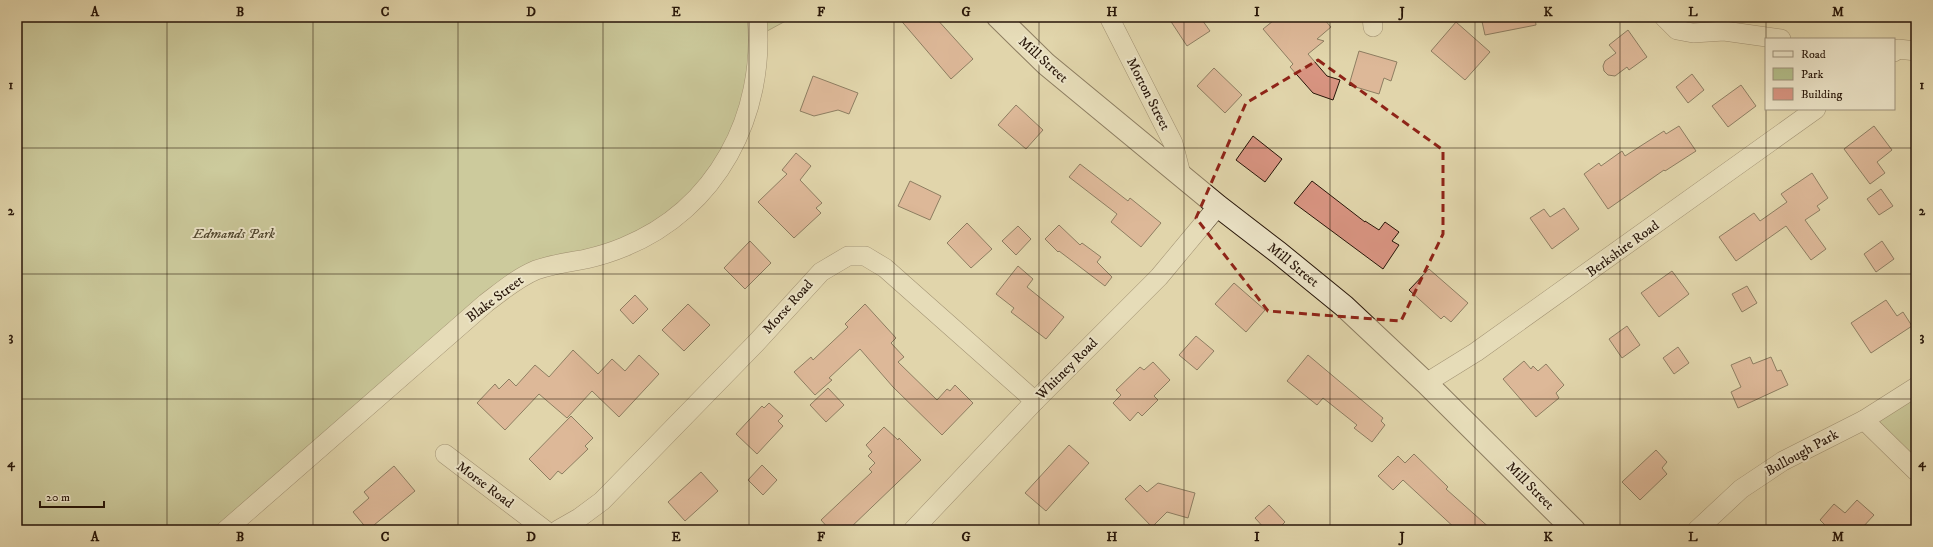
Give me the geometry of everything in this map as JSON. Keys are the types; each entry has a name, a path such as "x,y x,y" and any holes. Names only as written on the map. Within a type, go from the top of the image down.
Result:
{"street":[{"name":"Blake Street","path":"226,530 486,303 512,284 545,267 596,256 632,243 666,224 696,199 716,175 729,156 739,136 748,112 758,62 757,17"},
{"name":"Mill Street","path":"998,17 1046,64 1218,206 1344,306 1426,383 1574,530"},
{"name":"Morton Street","path":"1109,17 1173,143 1181,174"},
{"path":"1664,17 1677,30 1693,33 1725,24 1777,38"},
{"name":"Berkshire Road","path":"1426,383 1483,348 1815,110"},
{"name":"Whitney Road","path":"913,530 1035,401 1159,277 1218,206"},
{"name":"Morse Road","path":"558,530 579,518 602,500 756,343 821,272 848,256 865,256 885,268 1035,401"},
{"name":"Bullough Park","path":"1696,530 1741,489 1783,461 1864,420 1916,387"},
{"path":"1864,420 1916,471"},
{"name":"Morse Road","path":"444,454 545,530"}],"highlighted area":[{"path":"1318,60 1443,150 1443,234 1401,321 1268,311 1196,218 1246,103"}],"green space":[{"name":"Edmands Park","path":"17,17 793,17 758,36 741,132 672,219 536,271 226,530 17,530"},
{"path":"1916,387 1916,471 1864,420"}],"building":[{"path":"898,17 935,17 973,59 951,79"},
{"path":"1168,17 1200,17 1210,31 1187,46"},
{"path":"1278,17 1322,17 1331,27 1317,39 1324,41 1308,54 1327,76 1340,80 1333,100 1313,93 1290,67 1293,64 1263,29"},
{"path":"1481,17 1535,17 1536,25 1485,35"},
{"path":"1456,22 1490,52 1465,80 1431,51"},
{"path":"1628,30 1647,57 1629,70 1627,67 1615,76 1608,75 1604,71 1603,66 1605,61 1616,53 1609,45"},
{"path":"1359,51 1397,62 1391,81 1384,78 1379,94 1349,85"},
{"path":"1214,68 1242,95 1225,113 1197,86"},
{"path":"1692,74 1704,90 1688,103 1676,87"},
{"path":"813,76 858,93 849,114 838,110 814,116 800,111"},
{"path":"1741,85 1756,106 1728,127 1712,106"},
{"path":"1016,105 1043,130 1026,149 998,125"},
{"path":"1679,126 1696,151 1665,171 1664,170 1608,209 1584,174 1599,163 1601,166 1622,151 1625,156 1664,131 1666,134"},
{"path":"1874,126 1892,150 1877,162 1885,173 1870,184 1844,149"},
{"path":"1253,136 1282,159 1265,182 1236,160"},
{"path":"796,153 811,166 800,180 822,203 816,208 821,213 794,238 758,202 787,174 782,170"},
{"path":"1080,164 1128,201 1130,198 1161,223 1141,247 1111,222 1117,214 1069,177"},
{"path":"1812,173 1828,198 1817,206 1820,210 1805,220 1826,249 1811,260 1786,226 1736,261 1719,237 1754,213 1760,221 1787,202 1781,194"},
{"path":"910,181 941,196 930,220 898,206"},
{"path":"1312,181 1365,222 1379,230 1385,222 1399,232 1392,241 1399,245 1383,269 1294,203"},
{"path":"1881,189 1893,206 1879,215 1867,199"},
{"path":"1564,208 1579,229 1552,249 1530,218 1544,209 1550,217"},
{"path":"967,223 992,249 971,268 947,243"},
{"path":"1059,225 1080,245 1082,243 1101,257 1097,262 1112,277 1105,286 1059,251 1058,252 1045,239"},
{"path":"1018,226 1031,239 1016,255 1002,241"},
{"path":"750,241 771,263 745,289 724,268"},
{"path":"1882,241 1894,259 1876,272 1864,254"},
{"path":"1018,266 1033,279 1027,287 1064,317 1046,339 1011,312 1014,308 996,294"},
{"path":"1429,269 1468,303 1451,322 1444,316 1441,319 1409,290"},
{"path":"1672,271 1689,294 1659,317 1641,293"},
{"path":"1234,283 1265,310 1246,332 1215,304"},
{"path":"1747,286 1757,303 1742,312 1732,294"},
{"path":"635,295 648,309 633,324 620,310"},
{"path":"1886,300 1897,316 1903,312 1912,326 1871,353 1851,323"},
{"path":"688,304 710,325 684,351 662,330"},
{"path":"865,304 896,338 891,343 904,357 898,362 937,400 947,389 950,391 955,385 973,403 942,435 893,387 860,349 829,378 832,380 815,395 794,372 811,357 813,360 848,327 845,324"},
{"path":"1627,326 1640,345 1622,358 1609,339"},
{"path":"1196,336 1214,351 1197,370 1179,355"},
{"path":"1678,347 1689,363 1674,374 1663,358"},
{"path":"573,350 598,374 612,359 625,371 639,355 659,374 619,417 592,391 567,418 539,394 505,430 477,403 495,384 499,389 509,379 516,386 535,365 549,377"},
{"path":"1308,355 1383,418 1381,421 1385,425 1372,442 1354,428 1357,425 1323,398 1317,405 1287,381"},
{"path":"1750,357 1753,364 1771,357 1777,371 1781,370 1788,385 1738,408 1731,392 1741,387 1731,365"},
{"path":"1524,361 1531,369 1533,366 1538,371 1546,364 1564,385 1556,393 1559,398 1536,417 1503,379"},
{"path":"1153,362 1170,380 1154,396 1158,400 1142,416 1138,412 1130,421 1113,403 1121,395 1116,390 1140,367 1144,370"},
{"path":"828,388 844,405 826,422 810,405"},
{"path":"769,403 783,416 778,421 783,426 757,454 736,434 762,406 764,408"},
{"path":"571,416 593,438 585,446 588,449 562,474 558,471 550,480 529,459"},
{"path":"884,427 898,440 899,438 921,460 848,530 830,530 821,520 872,472 869,469 875,463 868,456 872,452 866,445"},
{"path":"1069,445 1089,463 1046,511 1025,493"},
{"path":"1656,450 1667,462 1662,468 1667,474 1640,500 1622,482"},
{"path":"1414,454 1448,487 1446,489 1492,530 1457,530 1403,480 1393,490 1378,476 1398,456 1405,463"},
{"path":"762,465 777,480 763,495 748,480"},
{"path":"394,466 415,491 368,530 353,512 369,498 364,492"},
{"path":"701,472 718,491 685,521 668,502"},
{"path":"1158,483 1195,493 1188,518 1167,512 1152,527 1125,499 1140,485 1147,492"},
{"path":"1857,500 1874,515 1862,528 1865,530 1830,530 1820,520 1834,504 1845,513"},
{"path":"1269,505 1285,522 1277,530 1266,530 1255,518"}]}
